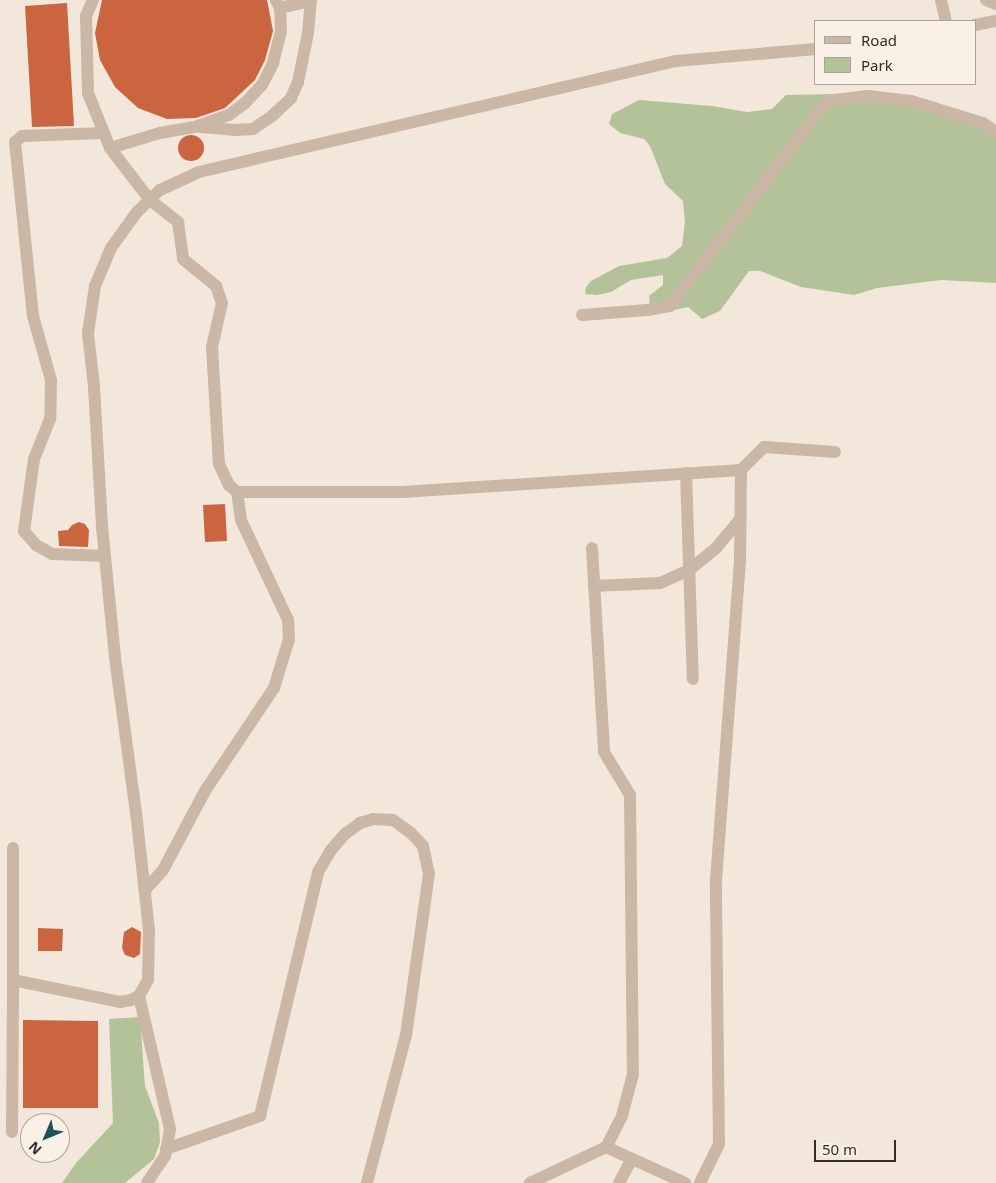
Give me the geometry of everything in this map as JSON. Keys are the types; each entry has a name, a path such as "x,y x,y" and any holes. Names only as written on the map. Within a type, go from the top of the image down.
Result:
{"lane":[{"path":"93,0 86,16 88,93 110,148 150,200 178,222 183,259 216,286 222,304 212,347 219,464 230,485 237,492 241,520 288,620 290,639 274,688 205,791 163,870 145,890"},
{"path":"941,0 946,20"},
{"path":"986,0 996,4"},
{"path":"110,148 160,132 198,126 229,115 246,102 262,85 273,64 282,32 278,4 311,1 308,33 298,82 291,98 272,116 253,129 234,130 198,126"},
{"path":"976,25 996,20"},
{"path":"13,980 120,1002 139,996 148,980 150,968 145,890 115,657 105,556 94,386 88,332 95,286 111,248 137,212 160,190 199,172 666,63 814,49"},
{"path":"582,315 647,310 670,306 827,101 868,96 911,101 983,123 996,132"},
{"path":"104,133 22,136 15,142 33,316 51,380 50,419 34,460 24,531 36,545 52,554 105,556"},
{"path":"237,492 402,492 741,470 764,447 835,452"},
{"path":"700,1183 719,1144 716,880 740,563 741,470"},
{"path":"686,473 694,679"},
{"path":"594,586 660,583 689,570 716,548 740,519"},
{"path":"530,1183 606,1147 622,1116 633,1074 630,795 604,752 592,548"},
{"path":"166,1149 260,1116 318,872 331,850 345,834 360,823 373,819 393,820 411,833 423,846 429,874 406,1035 367,1183"},
{"path":"12,1132 14,848"},
{"path":"139,996 170,1129 165,1156 147,1183"},
{"path":"606,1147 685,1183"},
{"path":"619,1183 632,1159"}],"green space":[{"path":"881,93 996,128 996,283 941,280 877,288 854,295 801,287 760,271 749,271 720,311 702,319 688,307 655,314 650,306 649,296 663,285 663,275 631,280 611,292 597,295 585,294 586,287 591,281 619,266 667,258 682,246 685,222 683,201 665,184 650,146 644,139 620,133 609,124 612,114 639,100 712,106 747,112 772,109 786,95"},
{"path":"140,1017 145,1086 159,1123 160,1142 154,1159 125,1183 62,1183 76,1163 113,1123 109,1019"}],"building":[{"path":"102,0 267,0 273,31 265,60 255,80 225,108 196,118 167,119 138,108 115,87 100,60 95,33"},
{"path":"67,3 74,126 32,127 25,6"},
{"path":"191,135 200,139 204,148 200,157 191,161 182,157 178,148 182,139"},
{"path":"225,504 227,541 205,542 203,505"},
{"path":"79,522 85,524 89,530 88,547 59,546 58,531 68,530 72,525"},
{"path":"132,927 141,932 140,954 134,958 125,955 122,948 124,932"},
{"path":"38,928 63,929 62,951 38,951"},
{"path":"23,1020 98,1021 98,1108 23,1108"}]}
